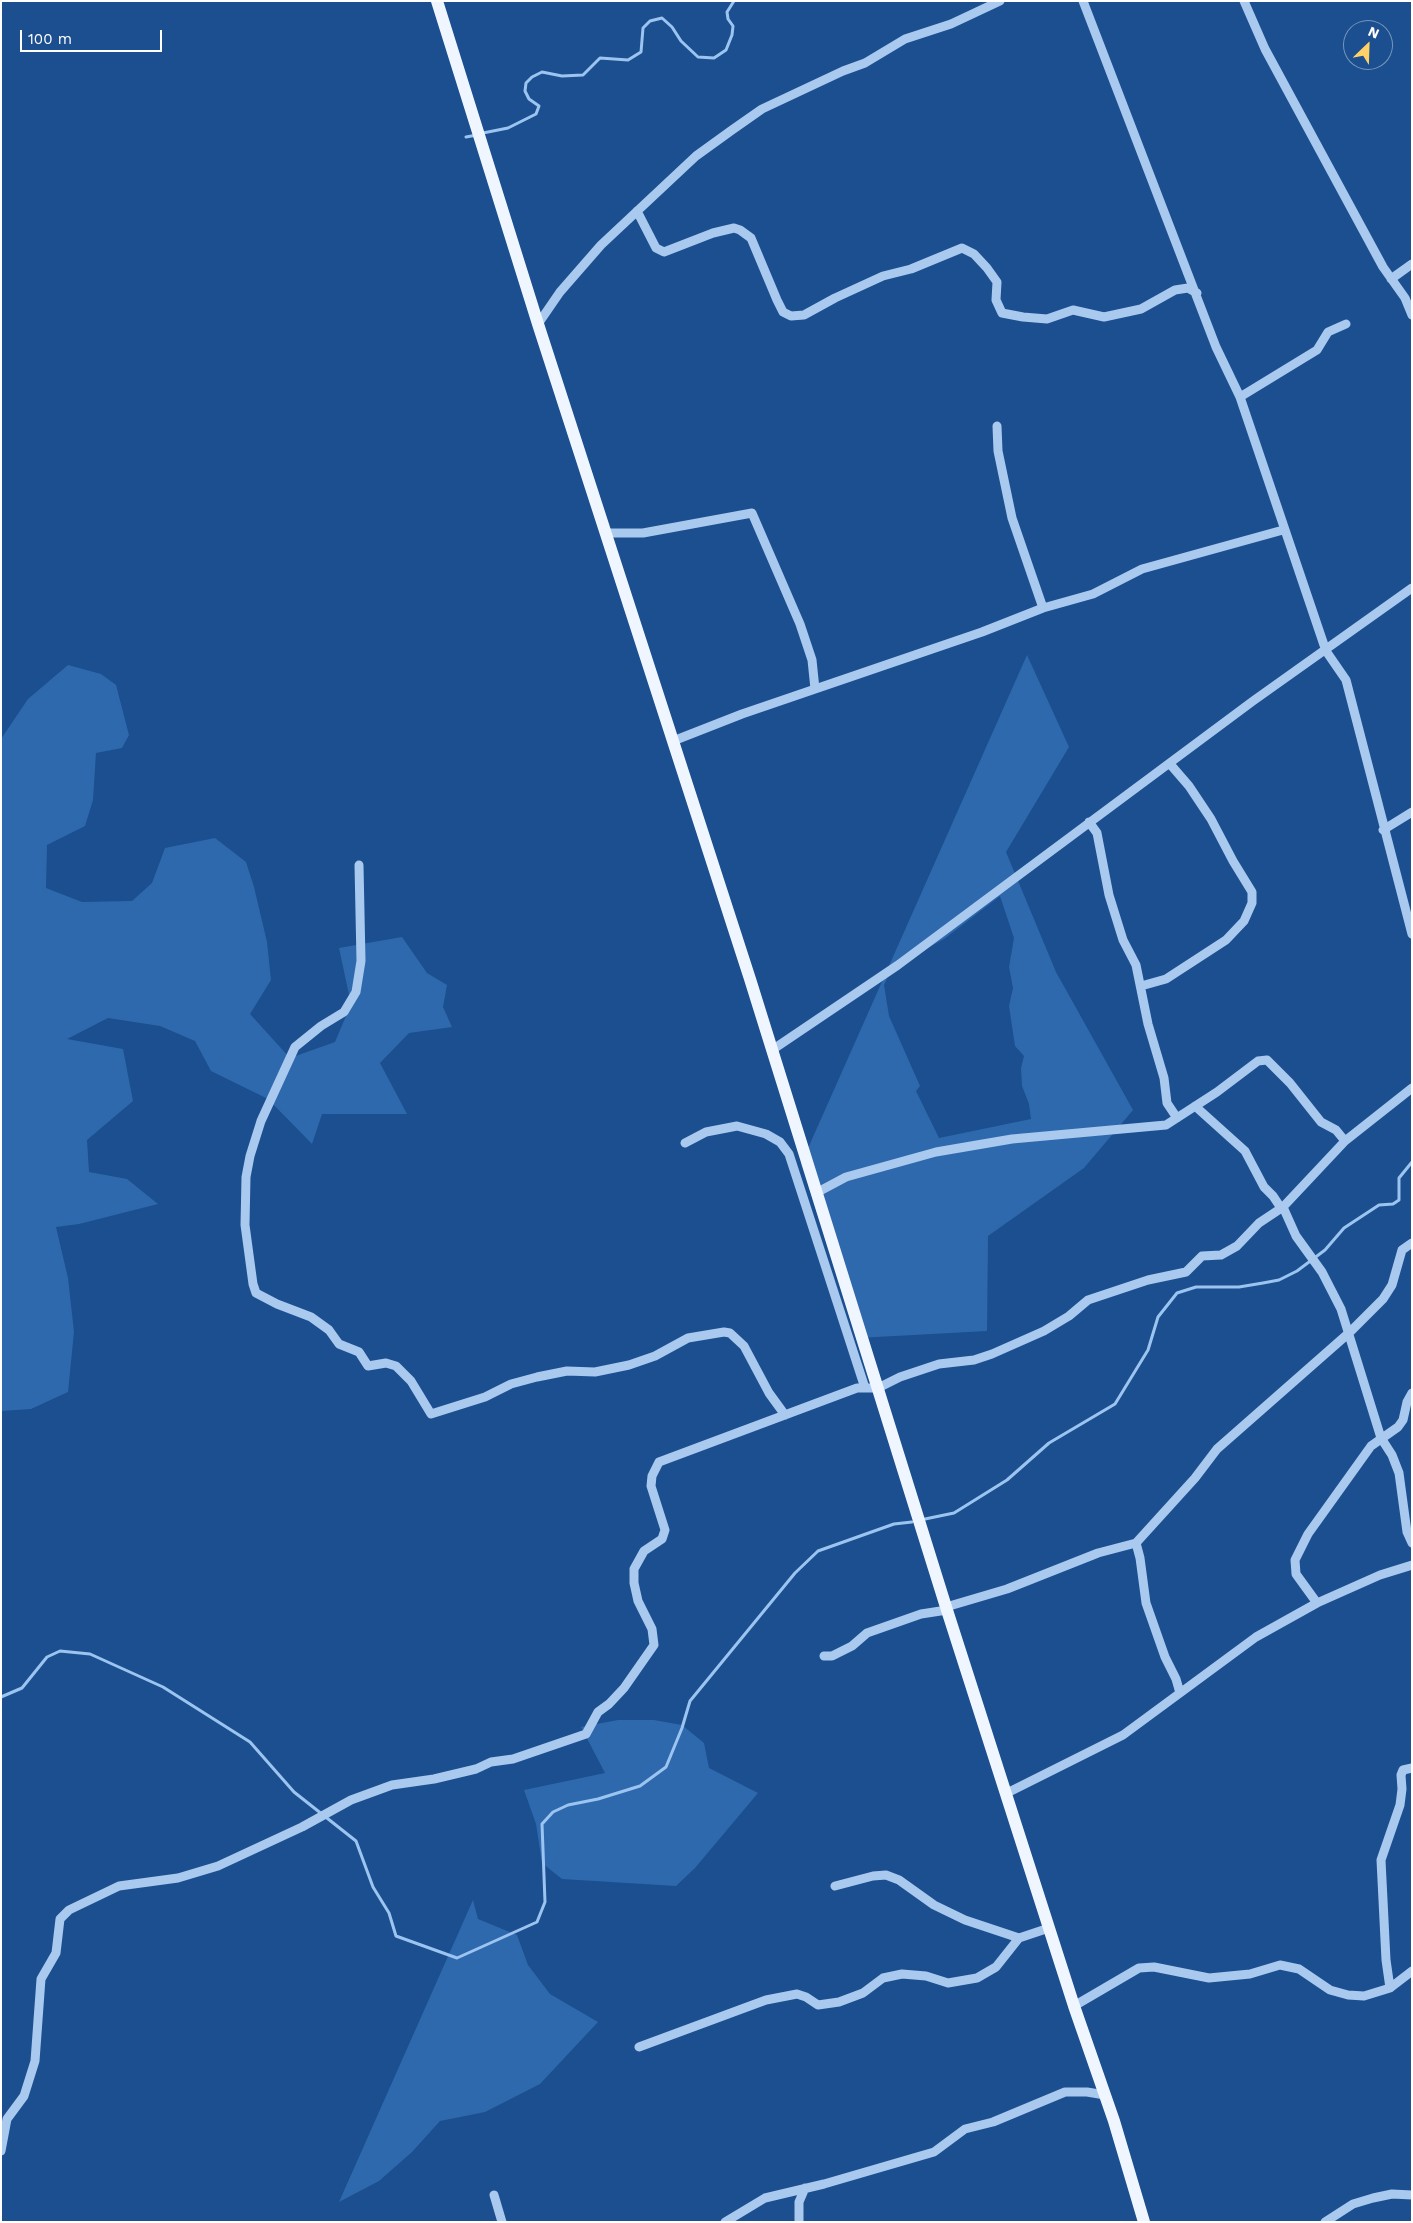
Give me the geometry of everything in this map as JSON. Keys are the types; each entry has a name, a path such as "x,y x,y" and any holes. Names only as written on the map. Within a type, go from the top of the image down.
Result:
{"main road":[{"path":"437,1 538,324 772,1050 816,1193 871,1388 947,1608 1074,2006 1105,2095 1144,2222"}],"street":[{"path":"538,324 560,292 601,245 696,156 762,109 865,63 905,39 951,24 1000,1"},
{"path":"1083,1 1197,293 1216,347 1240,397 1284,530 1312,603 1326,651 1346,680 1383,830 1412,934"},
{"path":"1244,1 1265,49 1391,279 1405,298 1412,315"},
{"path":"638,211 656,248 664,252 713,233 734,228 740,230 751,238 776,300 783,312 791,316 804,315 882,276 911,269 962,248 980,261 997,282 996,300 1002,313 1016,316 1048,319 1073,310 1104,317 1141,308 1175,290 1188,288 1197,293"},
{"path":"1391,279 1412,264"},
{"path":"1240,397 1317,350 1328,332 1346,324"},
{"path":"997,426 998,451 1012,518 1043,608"},
{"path":"606,533 643,533 752,513 800,624 812,660 815,689"},
{"path":"673,742 742,714 982,632 1043,608 1093,594 1142,570 1284,530"},
{"path":"772,1050 898,965 1089,822 1412,588"},
{"path":"1141,986 1166,979 1226,940 1244,921 1252,903 1252,892 1232,861 1211,819 1189,786 1170,764"},
{"path":"1383,830 1412,812"},
{"path":"1089,822 1097,833 1109,895 1123,940 1136,964 1148,1024 1164,1078 1167,1103 1177,1118"},
{"path":"358,865 360,961 356,992 344,1012 321,1026 295,1047 261,1121 252,1148 246,1177 245,1225 253,1284 256,1293 277,1304 311,1317 329,1330 339,1344 358,1352 368,1366 386,1363 396,1366 411,1381 431,1414 485,1397 511,1384 537,1376 567,1371 595,1372 629,1365 655,1356 688,1338 724,1332 736,1338 744,1346 768,1393 785,1415"},
{"path":"816,1193 846,1177 936,1152 1021,1138 1166,1125 1258,1061 1267,1060 1290,1083 1321,1122 1336,1130 1346,1141"},
{"path":"1,2151 7,2119 24,2096 35,2061 42,1979 56,1953 60,1919 69,1910 119,1886 178,1878 218,1866 302,1827 352,1800 392,1785 476,1769 491,1762 513,1759 586,1734 598,1712 610,1704 624,1688 654,1645 652,1628 638,1601 634,1583 634,1568 644,1551 662,1539 664,1530 652,1486 652,1476 655,1466 665,1458 858,1388 871,1388 939,1364 974,1360 992,1354 1044,1331 1069,1316 1088,1300 1148,1280 1186,1272 1202,1256 1221,1255 1237,1246 1259,1223 1282,1208 1346,1141 1412,1088"},
{"path":"1194,1106 1245,1151 1264,1188 1282,1208 1296,1236 1322,1272 1341,1308 1350,1332 1356,1362 1381,1438 1392,1455 1399,1473 1407,1532 1412,1543"},
{"path":"685,1143 706,1132 737,1126 766,1134 780,1142 789,1154 871,1388"},
{"path":"824,1656 832,1656 852,1646 866,1633 921,1614 1007,1589 1098,1554 1136,1543 1195,1478 1217,1449 1350,1332 1383,1299 1392,1285 1402,1250 1412,1243"},
{"path":"1317,1603 1296,1574 1295,1560 1308,1534 1371,1446 1398,1428 1403,1420 1407,1402 1412,1393"},
{"path":"1136,1543 1146,1603 1165,1657 1176,1679 1180,1694"},
{"path":"1007,1794 1123,1735 1256,1638 1317,1603 1380,1575 1412,1565"},
{"path":"1390,1988 1386,1960 1381,1860 1400,1805 1402,1789 1400,1775 1403,1770 1412,1768"},
{"path":"836,1886 873,1876 886,1875 899,1880 934,1905 965,1920 1019,1938"},
{"path":"639,2047 766,2000 797,1994 806,1996 818,2005 839,2002 863,1993 883,1978 902,1974 926,1976 948,1983 977,1978 996,1967 1019,1938 1049,1928"},
{"path":"1074,2006 1138,1968 1154,1967 1209,1978 1250,1974 1280,1965 1299,1969 1330,1990 1348,1995 1364,1996 1390,1988 1412,1970"},
{"path":"725,2222 764,2198 934,2152 965,2129 993,2122 1066,2092 1087,2092 1105,2095"},
{"path":"799,2222 798,2202 805,2188"},
{"path":"1325,2222 1353,2204 1392,2194 1412,2195"},
{"path":"494,2195 502,2222"}],"shaded area":[{"path":"1027,655 1069,747 1006,852 1056,972 1133,1110 1084,1168 988,1236 987,1331 858,1338 801,1164","holes":["1000,896 1014,938 1009,967 1013,988 1009,1006 1015,1046 1024,1056 1021,1068 1022,1086 1029,1104 1031,1119 939,1138 916,1091 920,1086 889,1016 884,985 892,968 944,939"]},
{"path":"68,665 101,674 116,685 129,735 122,748 96,753 93,800 85,826 47,845 46,888 82,902 132,901 152,883 165,848 215,838 246,862 267,942 271,980 250,1014 290,1058 335,1042 351,1004 339,948 402,937 427,973 447,985 443,1007 452,1027 409,1033 380,1063 407,1114 322,1114 312,1144 268,1099 211,1071 195,1041 160,1026 108,1018 67,1039 123,1049 133,1101 87,1140 89,1172 127,1179 158,1204 79,1224 56,1227 68,1278 74,1332 68,1392 31,1409 1,1411 1,739 28,699"},
{"path":"618,1720 654,1720 682,1725 704,1743 709,1768 758,1793 695,1868 676,1886 562,1879 542,1863 536,1824 524,1790 605,1773 581,1727"},
{"path":"473,1900 478,1919 517,1935 528,1965 550,1994 598,2022 540,2084 485,2112 440,2121 412,2152 379,2181 339,2202"}],"waterway":[{"path":"483,133 508,128 536,114 539,106 529,99 525,91 526,83 532,77 542,72 562,76 583,75 600,58 628,60 641,52 643,28 650,21 662,18 672,27 681,41 698,57 714,58 726,50 732,35 733,26 728,19 727,12 734,1"},
{"path":"466,137 477,135"},
{"path":"925,1519 954,1513 1007,1480 1049,1443 1115,1404 1148,1350 1158,1317 1177,1293 1196,1287 1239,1287 1263,1283 1279,1280 1297,1271 1325,1250 1344,1228 1379,1205 1393,1204 1399,1200 1399,1178 1412,1162"},
{"path":"1,1697 22,1688 47,1657 60,1651 90,1654 163,1687 250,1742 294,1792 356,1841 373,1887 389,1913 396,1936 457,1958 537,1922 545,1902 542,1824 553,1812 568,1805 598,1799 640,1786 666,1767 682,1728 690,1701 795,1573 818,1551 894,1524 912,1522"}]}
